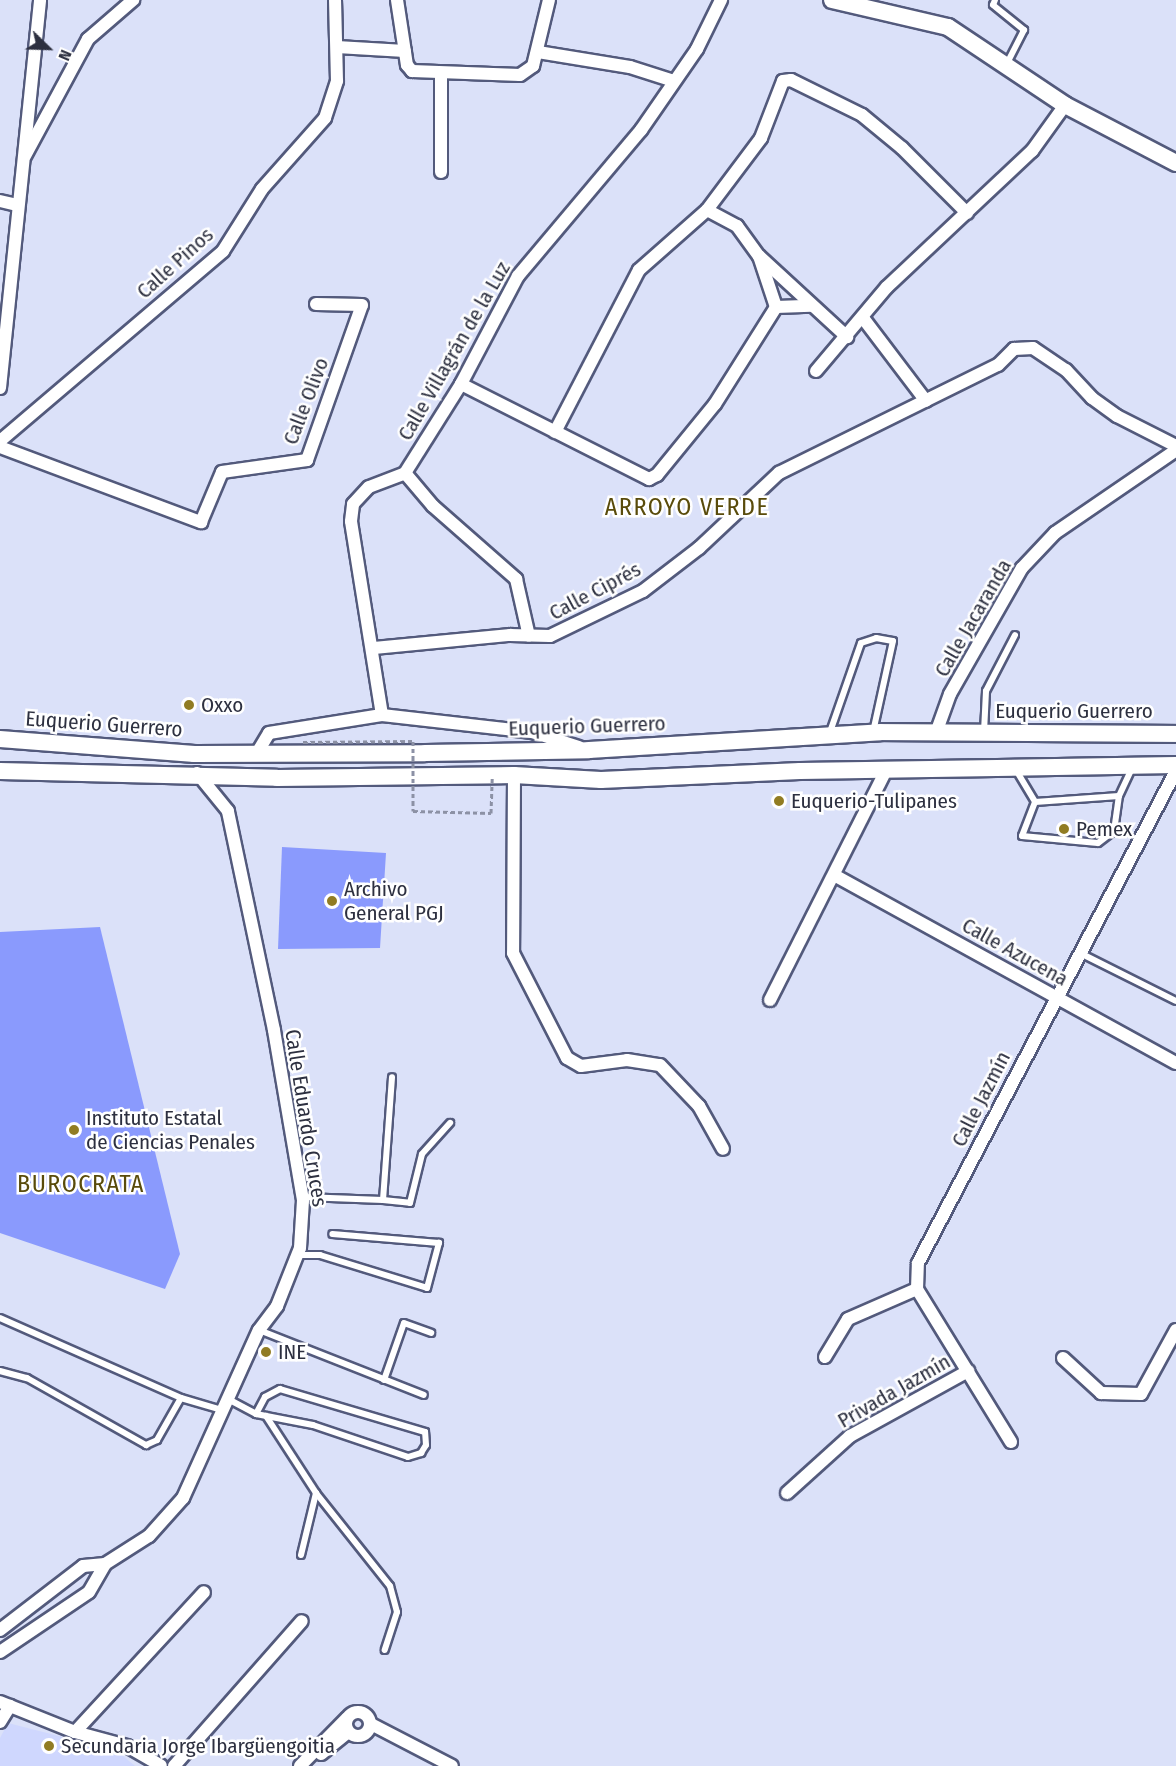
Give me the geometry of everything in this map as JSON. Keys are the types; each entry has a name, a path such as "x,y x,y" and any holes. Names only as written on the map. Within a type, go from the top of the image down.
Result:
{"main road":[{"path":"832,0 948,27 1065,105 1176,163"},
{"name":"Euquerio Guerrero","path":"0,739 194,754 589,750 873,733 1176,734"},
{"path":"0,750 54,743"},
{"name":"Euquerio Guerrero","path":"0,771 198,773 277,778 514,775 601,780 886,770 1176,765"}],"street":[{"path":"33,0 37,23"},
{"path":"0,388 3,314 39,0"},
{"path":"20,165 88,39 132,0"},
{"name":"Calle Pinos","path":"0,441 223,251 262,189 325,118 336,93 335,0"},
{"path":"397,0 407,65 412,71 441,75 529,73 538,52 549,0"},
{"name":"Calle Villagrán de la Luz","path":"382,715 374,648 351,522 353,504 369,487 405,473 461,384 518,276 601,180 674,81 708,32 721,0"},
{"path":"337,46 405,51"},
{"path":"538,52 630,67 674,81"},
{"path":"441,75 441,172"},
{"path":"555,432 639,270 707,210 761,138 783,81 791,80 862,115 902,148 967,213"},
{"path":"816,371 887,287 1032,151 1065,105"},
{"path":"0,201 17,204"},
{"path":"707,210 737,226 759,256 846,337"},
{"path":"759,256 776,307"},
{"name":"Calle Olivo","path":"0,447 201,522 222,472 307,460 362,305 316,304"},
{"path":"776,307 811,306"},
{"path":"461,384 641,478 657,475 715,404 776,307"},
{"path":"863,318 926,401"},
{"name":"Calle Jacaranda","path":"936,733 950,694 1022,568 1055,533 1176,448 1117,417 1092,398 1066,370 1033,348 1014,349"},
{"name":"Calle Ciprés","path":"374,648 550,636 643,591 699,548 779,473 998,365 1014,349"},
{"path":"405,473 433,506 516,579 529,636"},
{"path":"257,753 269,734 382,715 531,732 589,750"},
{"path":"770,999 886,770"},
{"name":"Calle Jazmín","path":"917,1289 918,1263 1079,952 1176,771"},
{"name":"Calle Eduardo Cruces","path":"0,1630 83,1566 105,1564 149,1536 183,1498 259,1330 277,1306 297,1255 302,1197 274,1030 228,811 198,773"},
{"path":"514,775 513,953 567,1058 581,1066 627,1060 660,1065 699,1106 723,1149"},
{"name":"Calle Azucena","path":"834,875 1176,1063"},
{"path":"825,1357 848,1319 917,1289 1011,1442"},
{"path":"1063,1358 1101,1393 1141,1394 1176,1330"},
{"name":"Privada Jazmín","path":"787,1493 850,1436 968,1371"},
{"name":"Calle Eduardo Cruces","path":"0,1652 89,1592 105,1564"},
{"path":"75,1732 204,1592"},
{"path":"174,1766 302,1622"},
{"path":"0,1722 5,1704 75,1732 127,1746 161,1766"},
{"path":"300,1766 347,1718 361,1712 371,1724 452,1766"},
{"path":"347,1718 348,1732"},
{"path":"348,1732 362,1737 371,1724"},
{"path":"311,1766 348,1732"}],"lane":[{"path":"995,0 993,4 1024,30 1005,66"},
{"path":"984,733 986,691 1015,635"},
{"path":"829,735 861,643 876,638 893,641 873,733"},
{"path":"1035,801 1022,837 1098,843 1114,831 1119,796 1134,765"},
{"path":"1014,767 1035,801"},
{"path":"1035,801 1119,796"},
{"path":"1079,952 1176,1001"},
{"path":"383,1200 392,1077"},
{"path":"302,1197 410,1203 422,1154 450,1123"},
{"path":"297,1255 320,1255 427,1288 439,1243 332,1234"},
{"path":"0,1318 181,1398 225,1405 266,1416 313,1425 408,1457 421,1453 426,1445 425,1432 280,1389 265,1397 256,1413"},
{"path":"384,1380 404,1323 431,1333"},
{"path":"259,1330 424,1395"},
{"path":"0,1371 27,1378 146,1445 157,1440 181,1398"},
{"path":"266,1416 315,1493 390,1586 397,1612 385,1650"},
{"path":"300,1555 315,1493"}],"path":[{"path":"303,742 412,741 413,811 491,813 492,776"}],"shaded area":[{"name":"Secundaria Jorge Ibargüengoitia","path":"8,1723 117,1751 135,1766 0,1766 0,1738"}],"building":[{"name":"Archivo General PGJ","path":"282,847 386,853 380,948 278,949"},
{"name":"Instituto Estatal de Ciencias Penales","path":"100,927 180,1254 165,1289 0,1233 0,932"}],"place":[{"name":"Oxxo","path":"189,705"},
{"name":"Euquerio-Tulipanes","path":"779,801"},
{"name":"Pemex","path":"1064,829"},
{"name":"Archivo General PGJ","path":"332,901"},
{"name":"Instituto Estatal de Ciencias Penales","path":"74,1130"},
{"name":"INE","path":"266,1352"},
{"name":"Secundaria Jorge Ibargüengoitia","path":"49,1746"}],"district":[{"name":"ARROYO VERDE","path":"687,508"},
{"name":"BUROCRATA","path":"81,1185"}]}
